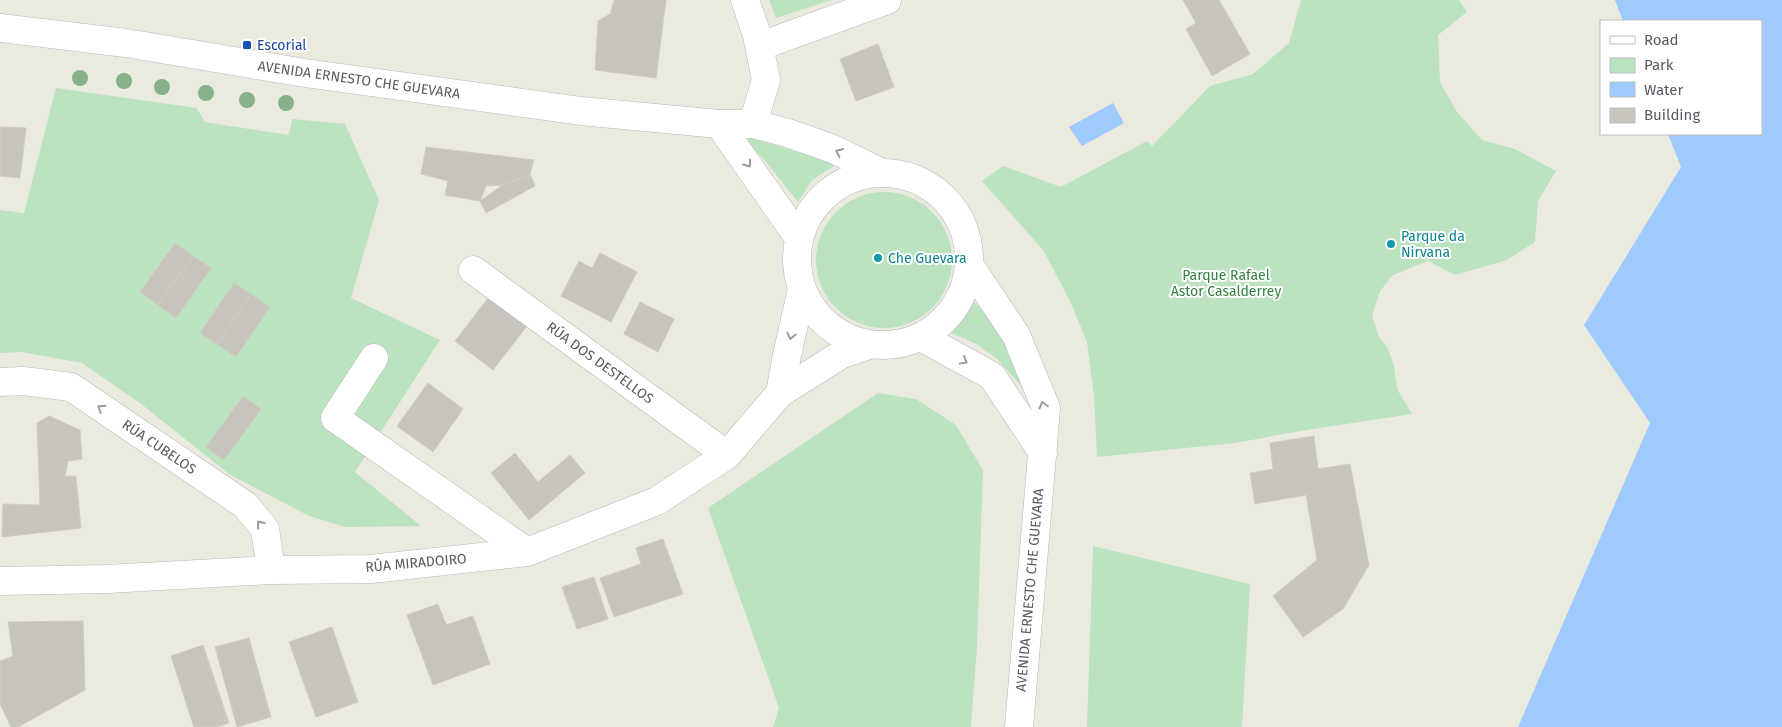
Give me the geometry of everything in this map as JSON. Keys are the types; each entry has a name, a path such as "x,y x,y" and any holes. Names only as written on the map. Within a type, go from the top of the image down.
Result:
{"street":[{"path":"745,0 760,46 766,80 753,124"},
{"path":"760,46 887,0"},
{"name":"AVENIDA ERNESTO CHE GUEVARA","path":"0,28 126,43 306,73 581,111 719,124 753,124 788,133 833,149 882,173"},
{"path":"719,124 800,238"},
{"path":"882,173 911,177 936,190 955,212 968,238 970,266 962,295 946,320 921,337 896,345 869,345 848,338 828,326 813,309 802,289 797,264 800,238 811,212 830,191 855,177 882,173"},
{"name":"AVENIDA ERNESTO CHE GUEVARA","path":"970,266 1016,335 1046,408 1019,727"},
{"name":"RÚA DOS DESTELLOS","path":"473,270 727,456"},
{"name":"RÚA MIRADOIRO","path":"780,393 802,289"},
{"path":"921,337 992,376 1043,453"},
{"name":"RÚA MIRADOIRO","path":"0,581 107,579 271,570 370,569 527,552 657,501 727,456 780,393 842,354 869,345"},
{"path":"374,358 335,418 527,552"},
{"name":"RÚA CUBELOS","path":"0,382 23,381 71,387 245,505 265,529 271,570"}],"green space":[{"path":"769,0 832,0 776,18"},
{"name":"Parque Rafael Astor Casalderrey","path":"1301,0 1459,0 1467,12 1438,35 1440,82 1457,112 1482,140 1515,149 1556,171 1538,201 1535,242 1507,260 1455,275 1428,261 1393,275 1380,291 1372,315 1379,337 1387,347 1394,365 1397,389 1412,414 1235,443 1097,457 1094,397 1087,342 1070,301 1043,250 982,181 1003,166 1061,187 1147,141 1152,146 1210,86 1253,74 1289,43"},
{"path":"56,88 197,108 205,122 289,135 292,119 345,124 379,200 351,298 440,340 355,472 421,526 345,527 309,516 229,474 141,404 82,363 21,352 0,353 0,210 24,213"},
{"path":"745,136 837,164 812,180 798,202 763,158 741,141"},
{"path":"884,192 910,197 922,203 932,212 941,222 947,234 952,260 947,286 941,298 932,308 922,317 910,323 884,328 858,323 846,317 836,308 827,298 821,286 816,260 821,234 827,222 836,212 846,203 858,197"},
{"path":"972,300 996,323 1025,390 996,358 976,344 949,332"},
{"path":"878,393 916,399 956,425 983,470 977,646 971,727 773,727 779,708 708,508"},
{"path":"1093,546 1250,584 1242,727 1087,727"}],"water":[{"path":"1615,0 1782,0 1782,727 1518,727 1650,423 1584,325 1681,167 1668,135 1762,135 1762,20 1623,20"},
{"path":"1113,103 1124,123 1082,146 1069,127"}],"building":[{"path":"614,0 666,0 656,78 595,70 598,21 610,14"},
{"path":"1183,0 1219,0 1250,54 1212,76 1186,29 1196,23"},
{"path":"878,44 894,87 856,101 840,59"},
{"path":"0,127 26,128 20,178 0,176"},
{"path":"426,147 534,160 530,174 503,185 486,186 480,201 445,195 448,181 421,174"},
{"path":"530,174 535,186 486,213 480,201 503,185"},
{"path":"175,243 193,256 158,305 140,292"},
{"path":"600,253 637,272 611,322 561,296 579,261 592,268"},
{"path":"193,256 211,268 176,318 158,305"},
{"path":"234,283 251,294 217,344 200,333"},
{"path":"251,294 270,307 236,357 217,344"},
{"path":"489,297 527,326 493,370 455,341"},
{"path":"640,302 674,319 658,352 624,334"},
{"path":"428,383 463,409 433,452 397,426"},
{"path":"243,396 261,409 224,460 206,447"},
{"path":"49,416 80,430 82,459 68,461 65,476 76,476 81,528 2,537 3,504 40,505 37,423"},
{"path":"1314,436 1318,469 1350,464 1369,565 1343,609 1303,637 1273,596 1317,560 1306,495 1255,504 1250,473 1273,469 1270,443"},
{"path":"515,453 538,482 570,455 585,473 529,520 491,473"},
{"path":"663,539 683,594 614,617 600,578 641,564 636,548"},
{"path":"594,577 608,619 577,629 562,587"},
{"path":"438,604 446,625 473,616 490,664 433,685 407,615"},
{"path":"83,621 85,690 18,727 11,727 0,704 0,661 13,656 8,622"},
{"path":"332,627 358,702 316,717 289,642"},
{"path":"249,638 271,717 237,727 215,647"},
{"path":"203,645 229,723 216,727 194,727 171,656"}],"place":[{"name":"Escorial","path":"247,45"},
{"name":"Parque da Nirvana","path":"1391,244"},
{"name":"Che Guevara","path":"878,258"}]}
